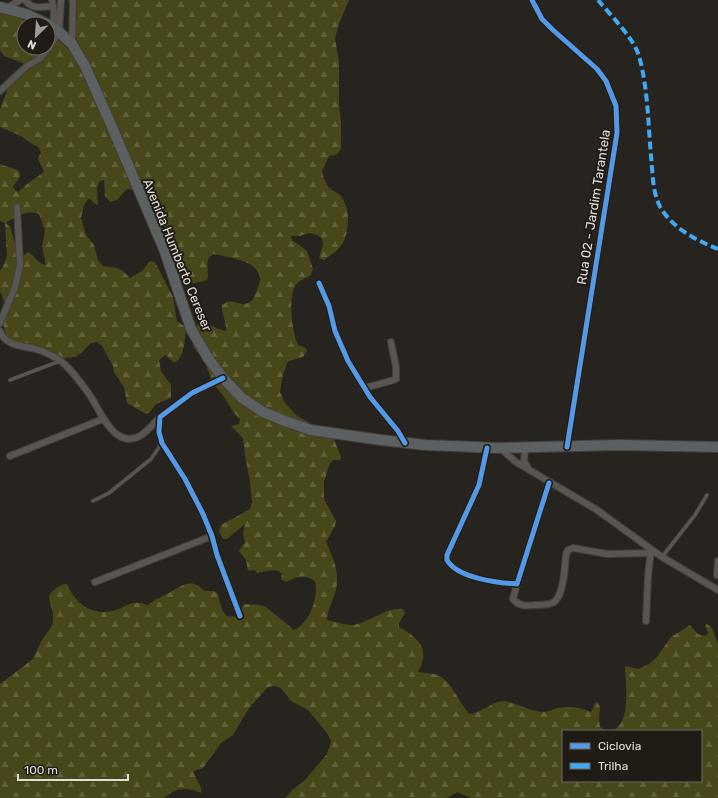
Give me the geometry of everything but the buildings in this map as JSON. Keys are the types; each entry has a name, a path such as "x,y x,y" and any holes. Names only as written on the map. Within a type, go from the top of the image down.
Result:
{"main road":[{"name":"Avenida Humberto Cereser","path":"4,7 30,16"},
{"name":"Avenida Humberto Cereser","path":"56,30 72,44 85,66 103,106 158,234 190,329 208,358 223,378 242,398 263,412 285,422 311,430 405,443 487,448 619,445 718,447"}],"street":[{"path":"4,7 20,0"},
{"path":"25,0 30,6 35,7 53,3 52,16"},
{"path":"56,16 61,0"},
{"path":"72,44 73,0"},
{"name":"Rua 02 - Jardim Tarantela","path":"532,0 542,19 597,69 606,81 616,106 617,132 567,446"},
{"path":"0,91 27,66 42,56"},
{"path":"0,323 15,287 20,265 17,207"},
{"path":"319,283 329,306 335,331 348,360 370,397 398,431 405,443"},
{"path":"0,331 2,336 8,342 49,353 60,361 89,395 110,429 118,435 127,438 141,436 160,417 192,393 223,378"},
{"path":"364,388 396,379 396,366 391,342"},
{"path":"160,417 159,432 162,443 185,479 203,514 212,536 216,554 240,616"},
{"path":"10,456 103,419"},
{"path":"487,448 479,485 447,555 447,560 453,567 474,577 488,581 517,584"},
{"path":"500,448 508,456 549,483 597,510 651,551 718,590"},
{"path":"525,448 524,461 528,468"},
{"path":"549,483 513,599 518,604 523,606 544,605 554,602 559,597 562,589 566,554 568,550 573,548 580,548 607,554 651,551"},
{"path":"95,582 212,536"},
{"path":"646,621 648,576 651,551"},
{"path":"710,586 718,575 718,561"}],"lane":[{"path":"10,380 60,361"},
{"path":"93,501 109,493 151,459 162,443"},
{"path":"662,557 695,515 707,495"}],"green space":[{"path":"68,0 349,0 338,26 335,39 339,61 341,149 336,155 329,156 322,171 328,186 344,200 348,213 348,227 341,246 324,260 319,258 323,245 322,239 318,235 309,233 300,236 291,236 292,240 307,251 313,269 310,276 296,284 293,292 291,307 298,345 306,348 307,351 303,357 287,363 282,378 280,392 285,403 296,415 333,437 341,457 340,460 334,460 330,463 324,482 324,499 336,521 335,526 326,542 333,559 337,578 336,590 329,608 327,620 346,625 354,625 392,610 403,609 405,613 399,623 399,627 413,636 422,648 423,659 418,672 434,674 445,680 470,714 502,701 543,712 558,708 571,707 591,712 595,703 597,702 600,707 600,727 604,730 562,730 562,782 702,782 702,730 612,730 617,728 622,722 625,714 625,666 639,669 649,664 657,657 671,637 690,625 698,634 706,636 708,633 705,625 707,624 712,628 718,644 718,798 471,798 457,792 447,798 286,798 291,791 305,780 327,754 331,741 327,733 308,710 291,701 281,688 275,686 268,687 249,708 233,735 221,743 203,768 194,771 195,777 201,787 201,793 182,789 168,794 164,798 0,798 0,684 33,659 42,640 52,626 53,613 49,599 50,594 56,588 67,584 74,597 79,602 91,610 105,612 113,611 134,603 143,603 148,605 156,599 184,585 194,584 199,586 204,591 214,591 218,594 222,610 227,616 237,617 243,605 259,605 266,607 294,630 300,627 309,616 316,594 315,581 307,577 304,576 286,582 281,579 282,573 279,571 270,570 258,573 254,570 248,571 246,560 239,551 245,542 243,533 245,524 227,539 223,539 219,532 221,525 250,509 252,502 250,482 243,438 231,426 239,424 240,419 212,382 204,359 194,348 193,339 197,325 200,321 226,331 222,305 227,302 245,304 254,298 260,279 258,272 253,266 237,259 213,254 207,263 207,280 195,283 182,279 176,273 168,260 161,238 168,234 168,230 155,217 135,190 127,189 117,200 110,202 105,196 104,180 99,182 97,189 98,205 88,199 84,205 81,218 86,235 94,245 98,260 103,266 117,268 123,271 130,278 142,271 150,261 155,262 173,297 177,321 184,326 186,330 182,353 178,360 174,363 166,355 159,360 161,371 171,385 171,398 156,404 150,412 146,414 127,403 124,387 114,372 113,366 102,346 97,342 91,343 75,357 64,358 51,356 26,347 12,340 6,335 3,324 5,303 0,291 0,271 7,256 5,223 0,221 0,164 18,170 20,173 18,180 13,186 18,192 44,172 38,159 41,152 38,147 21,136 0,127 0,109 11,80 18,74 28,71 29,68 23,63 4,56 0,50 0,11 17,16 16,16 16,56 56,56 56,37 72,52 85,61 76,37","holes":["30,212 39,214 45,231 42,246 45,265 39,262 28,252 23,256 17,267 16,247 10,226 5,223 17,216"]}],"marked path":[{"path":"598,0 627,34 639,56 646,93 655,194 661,208 676,226 703,243 718,249"}],"cycle path":[{"path":"532,0 542,19 597,69 606,81 616,106 617,133 567,447"},
{"path":"319,283 329,306 335,331 348,361 370,397 398,431 405,443"},
{"path":"223,378 192,393 160,417 159,432 162,443 185,479 203,514 240,616"},
{"path":"487,448 479,485 447,555 447,560 459,571 489,581 517,584 549,483"}]}
